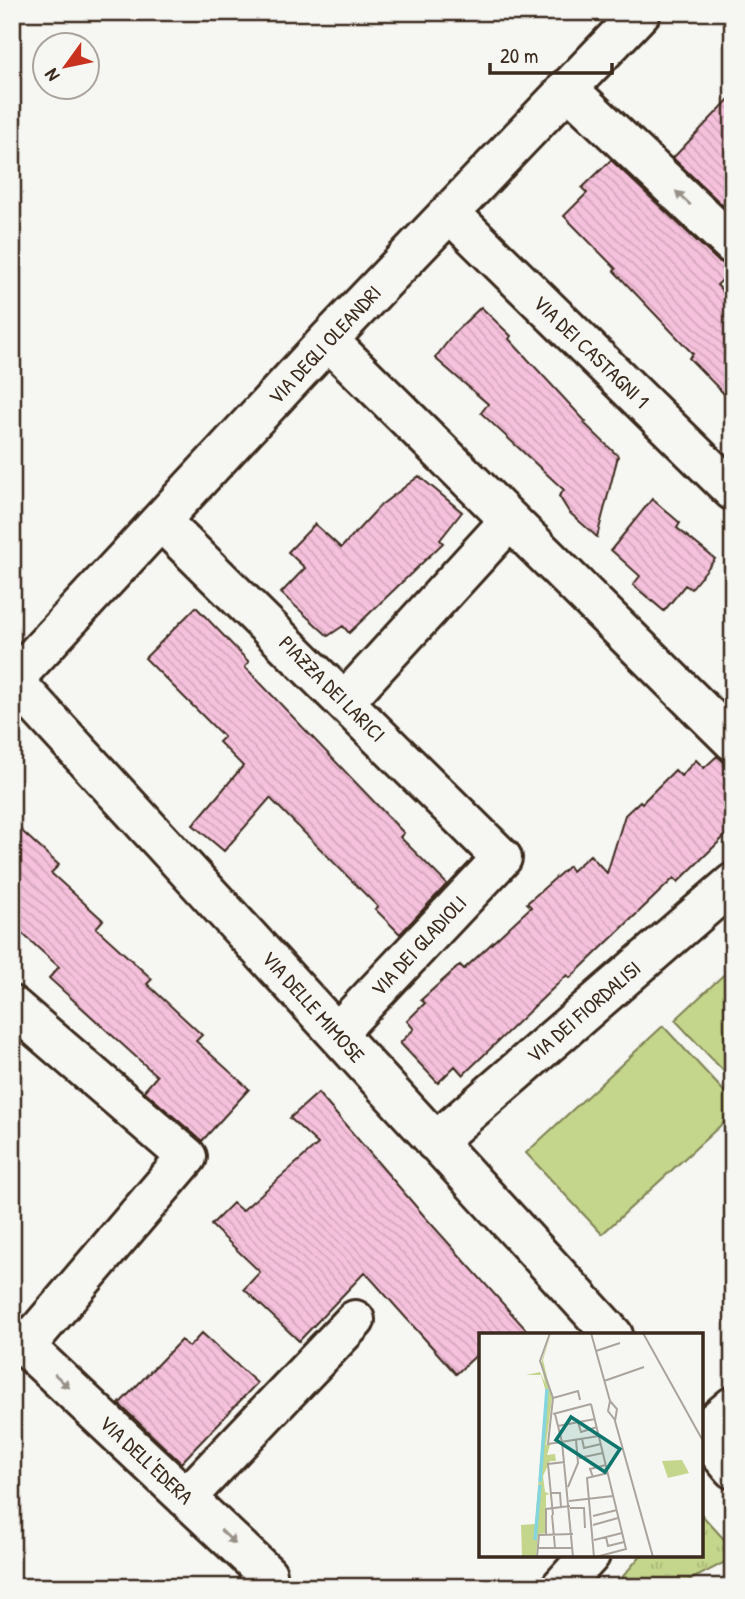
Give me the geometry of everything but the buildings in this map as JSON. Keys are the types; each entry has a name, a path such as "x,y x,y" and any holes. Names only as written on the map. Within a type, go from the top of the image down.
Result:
{"street":[{"name":"VIA DEGLI OLEANDRI","path":"13,680 328,340 640,12"},
{"path":"567,88 733,245"},
{"name":"VIA DEI CASTAGNI 1","path":"450,213 733,491"},
{"path":"328,340 733,741"},
{"path":"344,702 510,520"},
{"name":"PIAZZA DEI LARICI","path":"161,521 502,858"},
{"name":"VIA DELLE MIMOSE","path":"13,680 611,1333"},
{"name":"VIA DEI GLADIOLI","path":"337,1033 502,858"},
{"name":"VIA DEI FIORDALISI","path":"436,1142 733,883"},
{"path":"16,1017 187,1157 19,1341"},
{"path":"186,1498 355,1320"},
{"name":"VIA DELL'EDERA","path":"19,1341 267,1574 257,1587"},
{"path":"703,1430 733,1406"},
{"path":"703,1434 733,1469"},
{"path":"561,1587 588,1557"}],"green space":[{"path":"733,966 733,1081 675,1020"},
{"path":"663,1026 733,1101 733,1114 602,1234 526,1153"},
{"path":"703,1516 733,1549 733,1558 677,1587 614,1587 639,1557 703,1557"}]}
